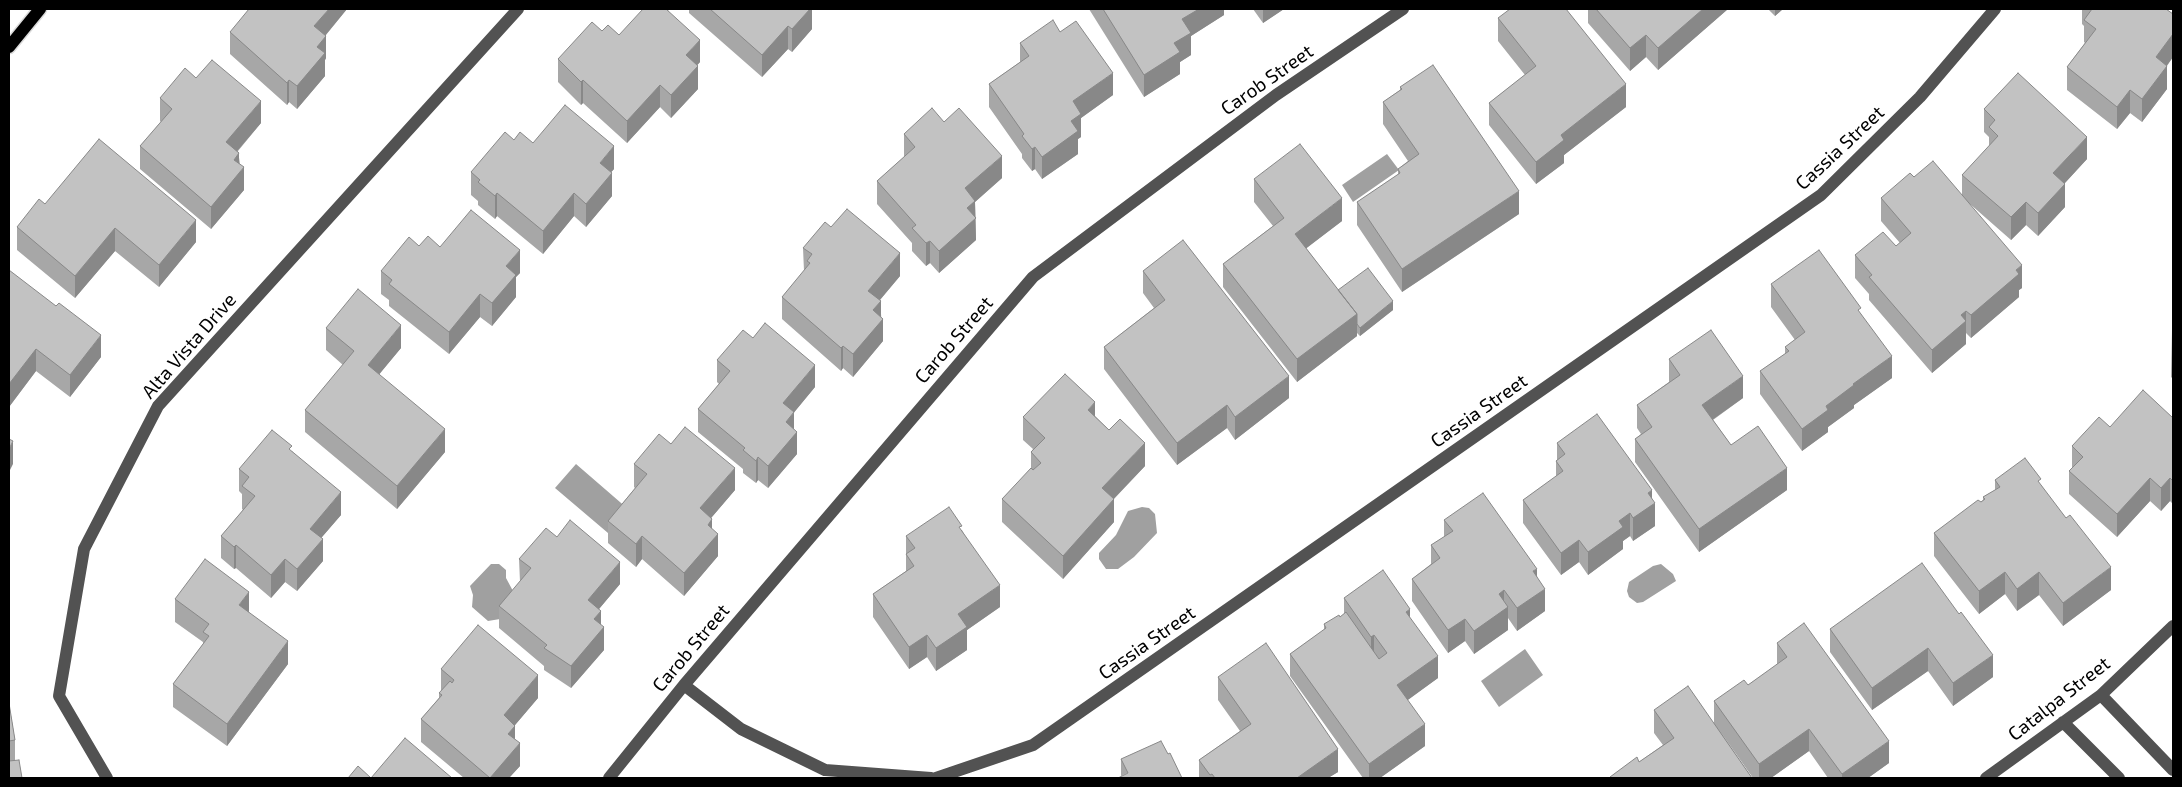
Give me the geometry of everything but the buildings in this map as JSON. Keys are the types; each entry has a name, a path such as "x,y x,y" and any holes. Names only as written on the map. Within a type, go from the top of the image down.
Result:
{"main road":[{"path":"9,47 40,9"}],"street":[{"name":"Alta Vista Drive","path":"107,778 59,696 84,549 158,406 518,9"},
{"name":"Carob Street","path":"609,778 684,685 1033,277 1276,96 1403,9"},
{"name":"Cassia Street","path":"936,778 1033,745 1821,195 1920,97 1995,9"},
{"name":"Catalpa Street","path":"1986,778 2101,696 2173,626"},
{"path":"684,685 741,730 825,770 931,778"},
{"path":"2101,696 2173,770"},
{"path":"2063,722 2119,778"}],"shaded area":[{"path":"1387,154 1399,170 1353,202 1342,185"},
{"path":"576,464 628,509 608,533 555,488"},
{"path":"1142,507 1149,508 1155,514 1157,533 1134,557 1118,569 1106,569 1099,559 1099,553 1116,535 1128,511"},
{"path":"491,564 499,564 506,570 506,578 513,591 500,619 488,621 472,607 473,595 470,586"},
{"path":"1661,564 1673,574 1676,581 1643,602 1637,603 1629,597 1627,591 1629,582 1653,566"},
{"path":"1525,649 1543,675 1499,707 1481,681"}]}
